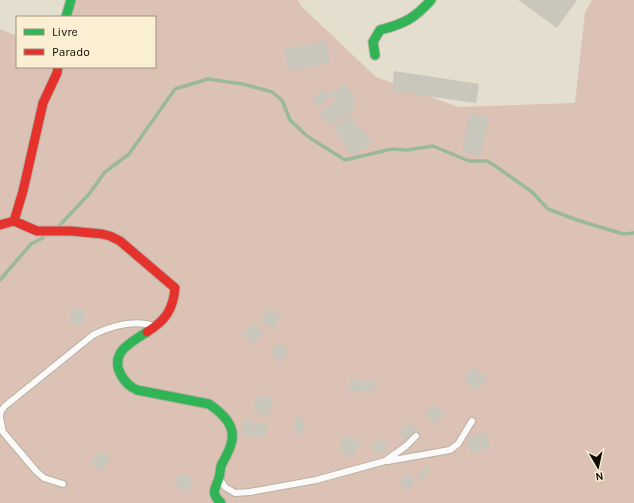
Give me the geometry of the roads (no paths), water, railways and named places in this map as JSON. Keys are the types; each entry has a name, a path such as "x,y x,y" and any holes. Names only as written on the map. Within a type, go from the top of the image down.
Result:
{"street":[{"path":"66,16 71,0"},
{"path":"375,55 374,42 380,30 401,25 418,15 431,0"},
{"path":"14,221 23,192 42,103 57,73 58,68"},
{"path":"0,225 14,221 37,231 71,231 110,236 120,241 174,288 174,296 168,314 156,327 132,340 120,351 117,360 118,371 125,382 137,390 209,404 220,410 227,418 231,429 232,440 219,471 220,478 215,486 215,494 221,503"}],"lane":[{"path":"63,484 44,478 36,471 3,432 0,417 1,411 4,406 94,335 107,328 122,324 148,324 156,327"},
{"path":"220,478 225,487 235,492 250,492 316,480 403,457 450,450 458,444 472,421"},
{"path":"385,461 406,446 416,436"}],"waterway":[{"path":"60,225 89,194 105,172 129,154 175,89 208,79 243,84 272,92 282,100 290,120 307,136 345,160 392,149 407,150 433,146 469,161 487,161 532,192 548,209 577,220 623,234 634,233"},
{"path":"0,280 31,244 43,238"}]}
